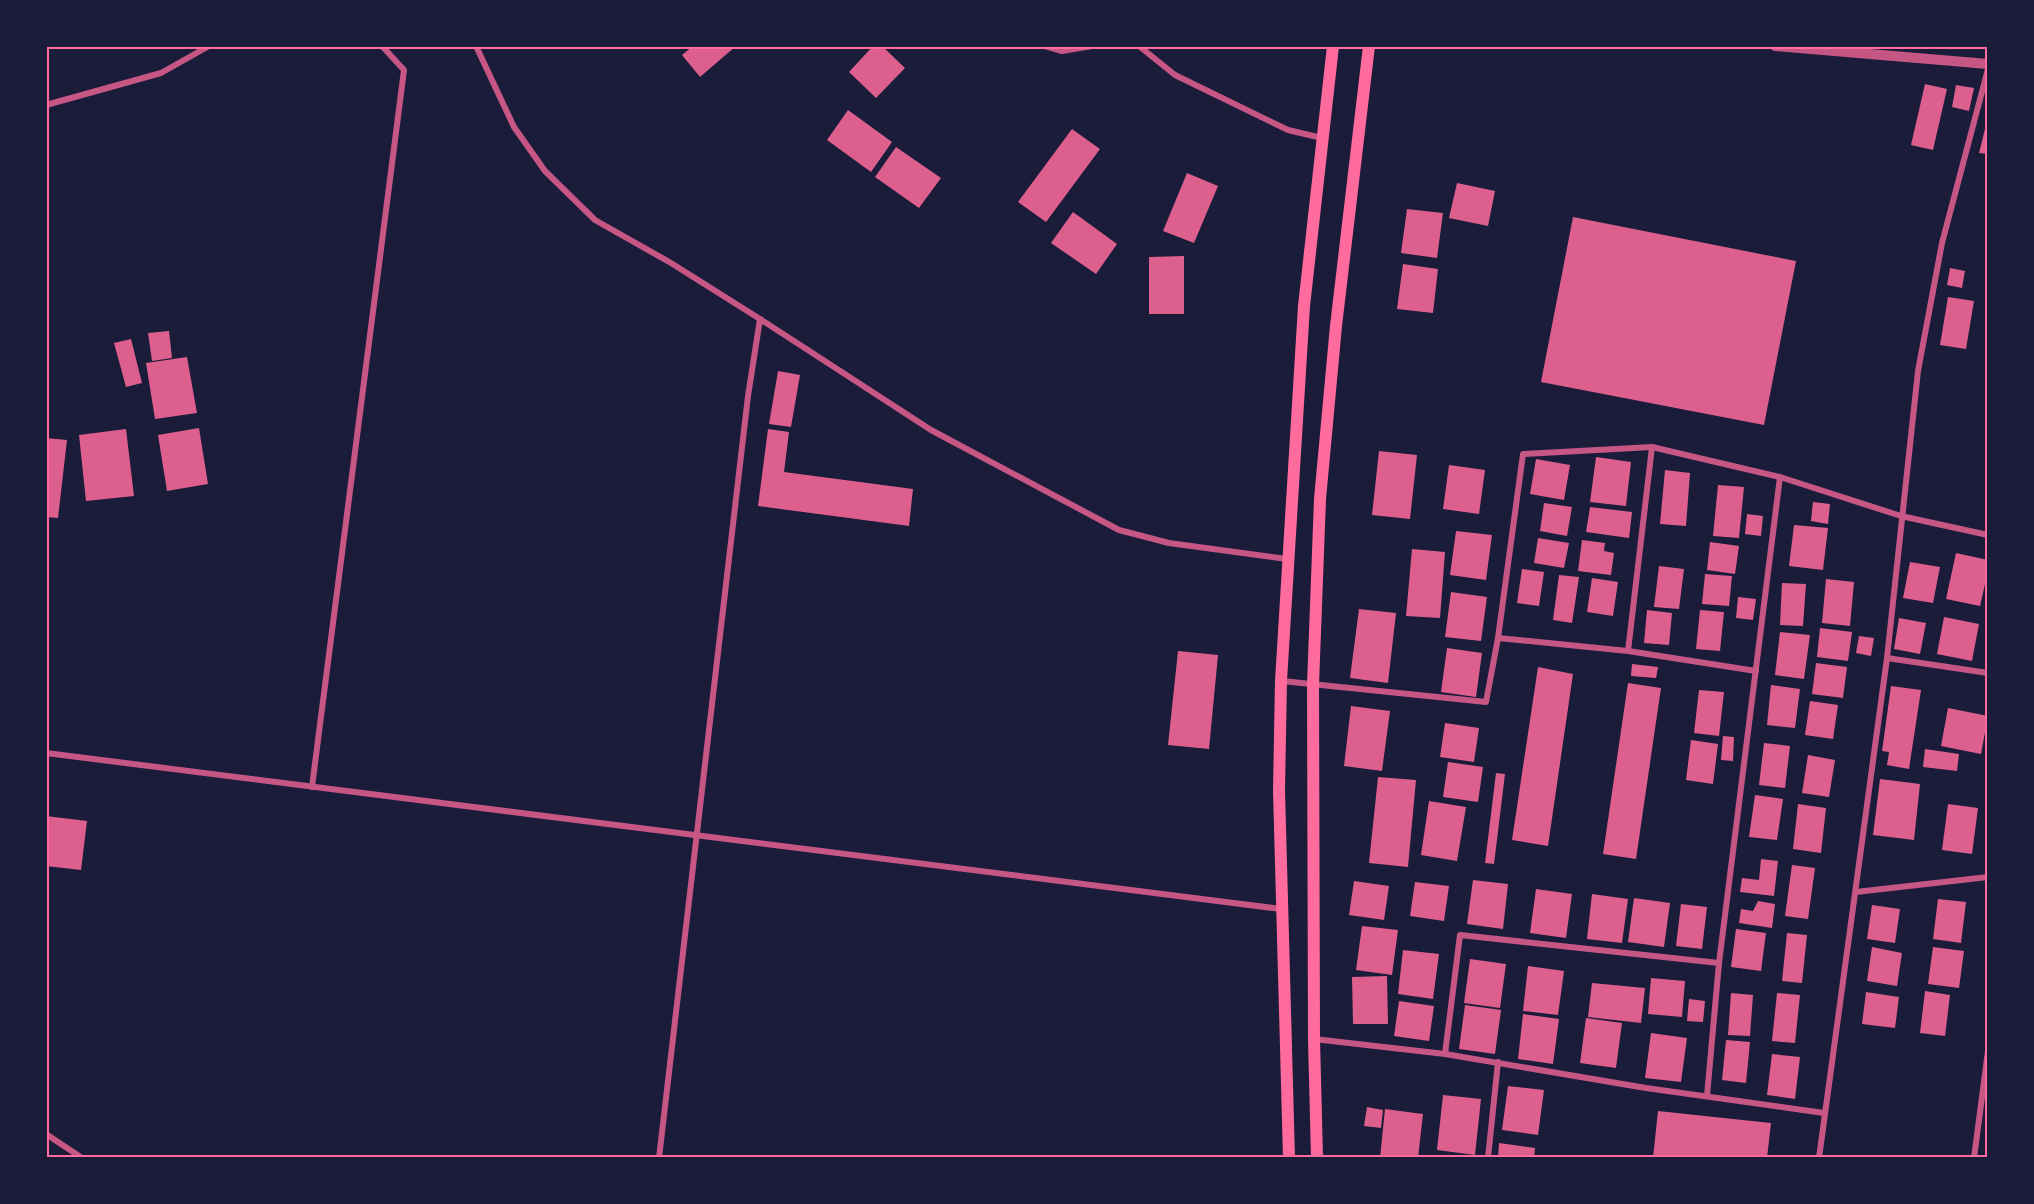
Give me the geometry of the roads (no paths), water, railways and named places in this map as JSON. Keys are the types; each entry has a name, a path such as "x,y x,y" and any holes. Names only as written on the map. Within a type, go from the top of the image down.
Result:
{"main road":[{"path":"1288,1158 1279,790 1281,681 1304,306 1333,46"},
{"path":"1317,1158 1314,1039 1313,685 1322,476 1336,326 1368,46"}],"street":[{"path":"46,105 160,73 209,46"},
{"path":"312,787 404,70 382,46"},
{"path":"476,46 514,127 545,171 595,220 671,263 931,430 1119,530 1169,543 1287,559"},
{"path":"1045,46 1062,51 1092,46"},
{"path":"1139,46 1175,75 1288,130 1323,139"},
{"path":"1775,46 1988,64"},
{"path":"1819,1158 1887,658 1918,371 1942,243 1988,69"},
{"path":"659,1158 748,396 760,319"},
{"path":"1281,681 1486,702 1498,638 1523,454 1652,447 1780,477 1901,516 1988,535"},
{"path":"1628,651 1652,447"},
{"path":"1707,1096 1719,963 1780,477"},
{"path":"1498,638 1628,651 1756,671"},
{"path":"1887,658 1988,673"},
{"path":"46,753 1281,909"},
{"path":"1856,892 1988,877"},
{"path":"1445,1053 1460,935 1719,963"},
{"path":"1314,1039 1445,1053 1824,1113"},
{"path":"1974,1158 1988,1051"},
{"path":"1488,1158 1498,1062"},
{"path":"46,1134 82,1158"}]}
